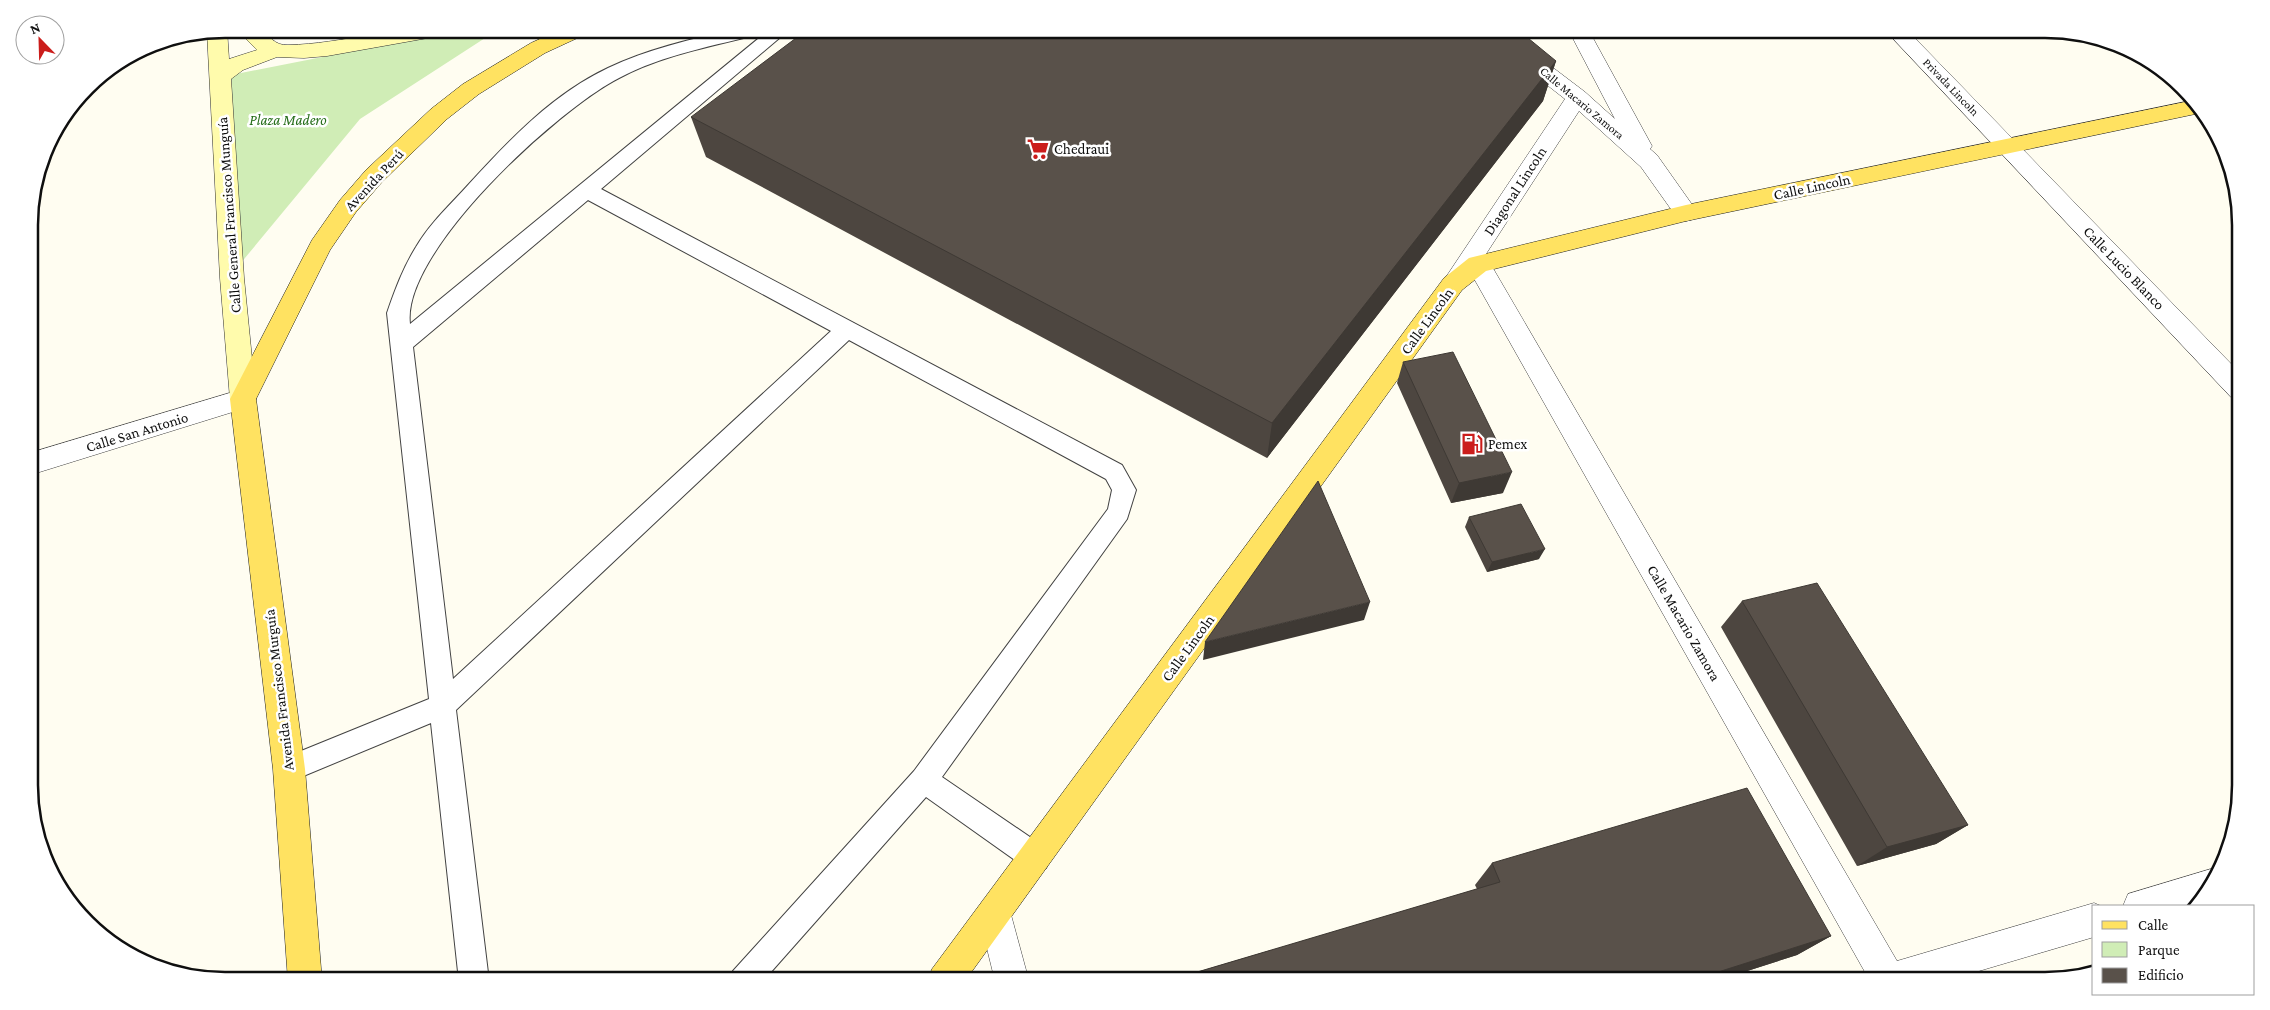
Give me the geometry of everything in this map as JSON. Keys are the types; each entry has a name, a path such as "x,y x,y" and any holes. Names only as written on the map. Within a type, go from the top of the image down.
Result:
{"main road":[{"name":"Avenida Perú","path":"244,399 320,246 348,206 374,176 439,114 472,89 538,48 560,38"},
{"name":"Calle Lincoln","path":"951,972 1036,858 1453,284 1478,264 1686,213 2192,108"},
{"name":"Avenida Francisco Murguía","path":"244,399 289,769 304,972"}],"street":[{"name":"Calle General Francisco Munguía","path":"218,38 232,278 244,399"},
{"path":"257,38 274,51"},
{"path":"220,76 235,66 274,51 288,53 316,51 389,38"},
{"name":"Calle Macario Zamora","path":"1501,38 1576,97 1649,161"},
{"name":"Calle Macario Zamora","path":"1583,38 1649,161 1686,213"},
{"name":"Privada Lincoln","path":"1903,38 2008,146"},
{"name":"Diagonal Lincoln","path":"1453,284 1576,97"},
{"name":"Calle Lucio Blanco","path":"2008,146 2232,382"},
{"name":"Calle Macario Zamora","path":"1478,264 1884,972"},
{"name":"Calle San Antonio","path":"38,462 244,399"},
{"path":"2143,905 2202,888"},
{"path":"995,912 1010,972"},
{"path":"1919,972 2092,921"}],"lane":[{"path":"473,972 398,314 405,288 428,245 518,142 558,107 612,74 649,58 723,38"},
{"path":"401,344 770,38"},
{"path":"586,190 1114,472 1124,490 1119,512 924,780 751,972"},
{"path":"289,769 442,706 847,329"},
{"path":"924,780 1036,858"}],"green space":[{"name":"Plaza Madero","path":"418,38 485,38 360,119 240,264 231,75"}],"building":[{"path":"796,38 1528,38 1556,61 1272,423 691,117"},
{"path":"1453,352 1512,472 1459,483 1403,362"},
{"path":"1318,481 1370,602 1205,642"},
{"path":"1521,504 1545,549 1492,562 1469,517"},
{"path":"1817,583 1968,825 1887,847 1742,601"},
{"path":"1747,788 1831,936 1718,972 1197,972 1500,882 1492,863"}],"place":[{"name":"Chedraui","path":"1038,149"},
{"name":"Pemex","path":"1472,444"}]}
